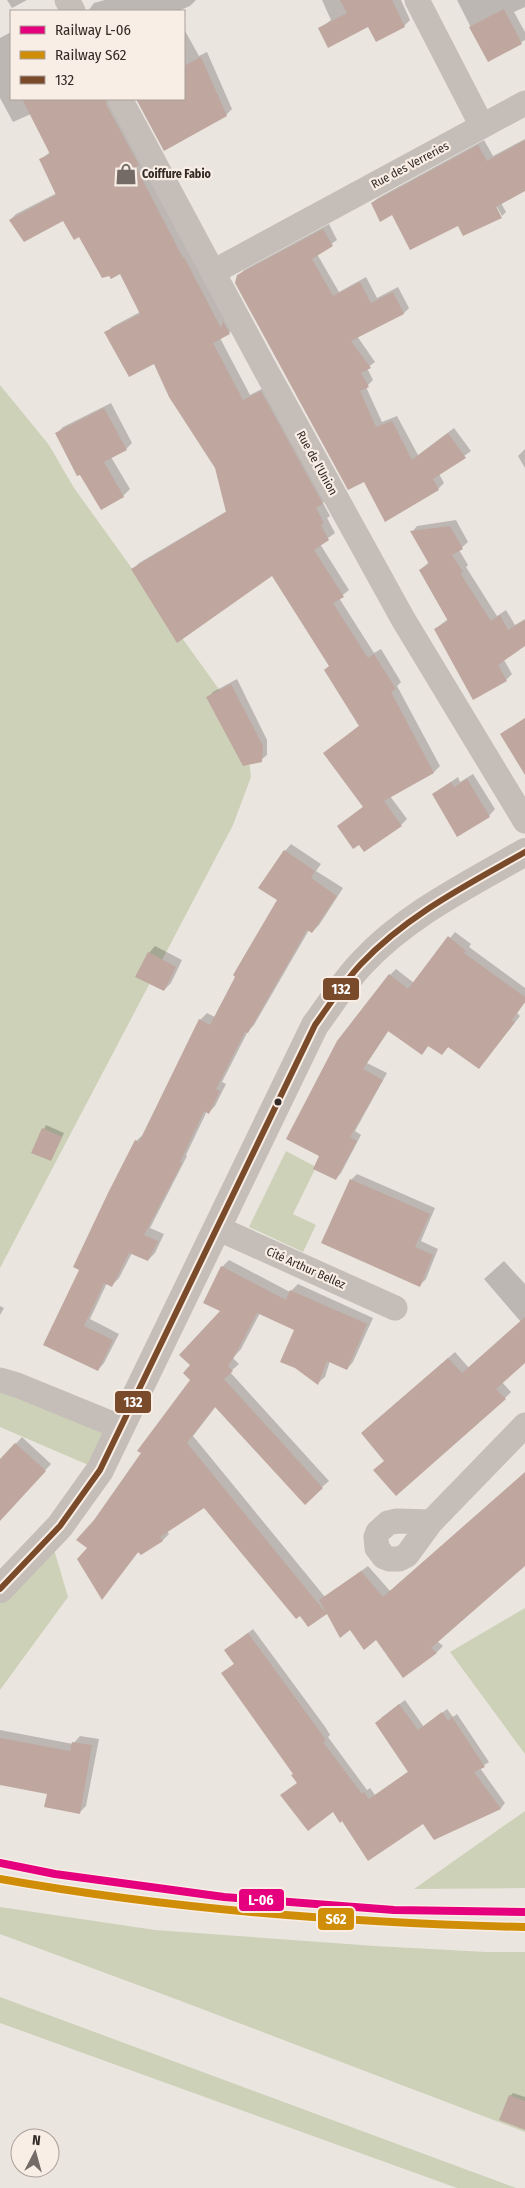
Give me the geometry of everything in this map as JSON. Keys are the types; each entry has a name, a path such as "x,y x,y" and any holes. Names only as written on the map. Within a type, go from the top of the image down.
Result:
{"street":[{"path":"417,0 482,126"},
{"name":"Rue de l'Union","path":"121,100 404,619 525,821"},
{"name":"Rue des Verreries","path":"213,272 525,102"},
{"path":"0,1589 60,1526 100,1470 315,1025 360,964 407,922 440,900 525,852"},
{"name":"Cité Arthur Bellez","path":"217,1228 395,1308"},
{"path":"0,1380 17,1385 120,1427"},
{"path":"431,1522 525,1425"}],"green space":[{"path":"0,385 49,445 74,488 221,692 246,733 251,777 233,825 0,1268"},
{"path":"286,1151 316,1167 293,1214 316,1225 303,1252 249,1227"},
{"path":"0,1380 120,1427 100,1470 0,1427"},
{"path":"50,1536 68,1597 0,1690 0,1589"},
{"path":"525,1608 525,1754 450,1652"},
{"path":"525,1811 525,1888 414,1889"},
{"path":"0,1907 155,1930 375,1946 486,1952 525,1952 525,2132 0,1934"},
{"path":"0,1997 516,2188 457,2188 0,2023"}],"building":[{"path":"340,0 392,0 405,27 376,42 368,27 328,48 318,28 347,13"},
{"path":"504,9 522,44 488,62 469,27"},
{"path":"201,57 227,116 164,151 137,100 185,100 185,65"},
{"path":"23,100 106,100 107,106 139,165 136,167 183,258 221,328 223,321 230,334 213,343 243,400 261,391 323,504 316,508 324,523 321,525 329,540 314,550 344,597 333,603 368,658 374,654 396,689 391,692 434,773 384,801 402,826 364,852 359,845 353,849 337,826 363,807 323,753 359,726 324,670 329,666 272,576 177,643 131,569 226,512 215,468 169,397 154,364 129,377 104,332 140,314 120,274 111,279 109,276 102,278 79,237 74,240 63,221 24,242 9,220 56,195 39,159 50,154"},
{"path":"525,140 525,191 496,207 502,218 463,236 458,226 410,250 392,215 380,222 371,203 478,145 487,161"},
{"path":"323,229 333,246 312,259 333,296 360,282 371,303 393,292 404,314 351,341 371,368 361,373 369,387 360,391 376,427 392,421 412,460 448,433 466,458 433,479 439,490 385,522 364,482 348,490 235,283 237,275"},
{"path":"104,408 127,450 104,462 124,497 101,510 80,475 77,476 55,433"},
{"path":"450,526 463,549 452,555 463,572 460,573 491,621 500,615 508,630 525,620 525,646 498,665 507,681 473,700 434,629 448,621 419,570 429,564 410,531"},
{"path":"231,684 263,746 262,762 243,766 206,697"},
{"path":"525,718 525,775 500,734"},
{"path":"467,779 490,817 457,837 432,794 451,782 454,787"},
{"path":"284,850 315,871 311,878 337,896 312,933 307,930 248,1033 245,1032 216,1089 220,1091 209,1114 204,1111 180,1162 182,1163 144,1235 158,1241 148,1261 129,1253 112,1287 104,1283 84,1326 113,1340 98,1371 43,1345 79,1270 73,1267 135,1140 139,1142 199,1019 210,1025 235,977 233,975 277,900 258,888"},
{"path":"448,936 466,951 464,953 525,997 525,1002 512,1020 515,1022 479,1069 448,1047 442,1055 428,1046 422,1055 388,1031 363,1069 383,1080 350,1137 357,1141 336,1180 313,1169 319,1156 286,1139 337,1041 389,974 408,989"},
{"path":"148,952 176,967 164,991 135,977"},
{"path":"42,1128 62,1137 51,1161 31,1153"},
{"path":"350,1179 430,1214 415,1247 433,1255 420,1287 321,1243"},
{"path":"221,1266 286,1300 290,1290 367,1324 347,1370 327,1361 318,1385 295,1368 280,1362 294,1330 257,1313 228,1366 233,1371 224,1379 323,1488 305,1505 215,1407 187,1443 326,1613 319,1600 361,1571 383,1597 525,1472 525,1566 431,1648 437,1653 403,1678 376,1640 364,1650 350,1630 340,1638 327,1614 308,1627 300,1616 296,1619 204,1508 160,1537 163,1541 141,1555 138,1552 102,1600 77,1559 87,1548 76,1540 94,1520 141,1453 137,1451 190,1380 183,1373 190,1365 179,1355 220,1311 203,1303"},
{"path":"525,1317 525,1363 496,1389 506,1399 396,1496 373,1470 384,1461 361,1433 448,1358 462,1373"},
{"path":"15,1443 46,1471 0,1521 0,1459"},
{"path":"248,1633 321,1733 326,1741 323,1742 362,1794 364,1792 369,1799 408,1772 375,1723 399,1704 418,1730 442,1712 448,1721 452,1717 485,1767 474,1772 501,1809 434,1840 423,1824 368,1861 342,1821 340,1823 333,1812 308,1831 280,1795 297,1783 291,1775 293,1774 221,1673 234,1664 224,1650"},
{"path":"0,1738 70,1751 72,1742 92,1745 80,1814 44,1807 47,1794 0,1785"},
{"path":"509,2095 525,2101 525,2130 499,2120"}],"rail line":[{"name":"L-06","path":"0,1863 55,1874 224,1897 394,1910 525,1912"},
{"name":"S62","path":"0,1879 131,1899 261,1913 393,1922 525,1927"}],"transit line":[{"name":"132","path":"0,1589 60,1526 100,1470 315,1025 337,993 361,964 398,930 460,889 525,852"}],"place":[{"name":"Coiffure Fabio","path":"126,174"}]}
